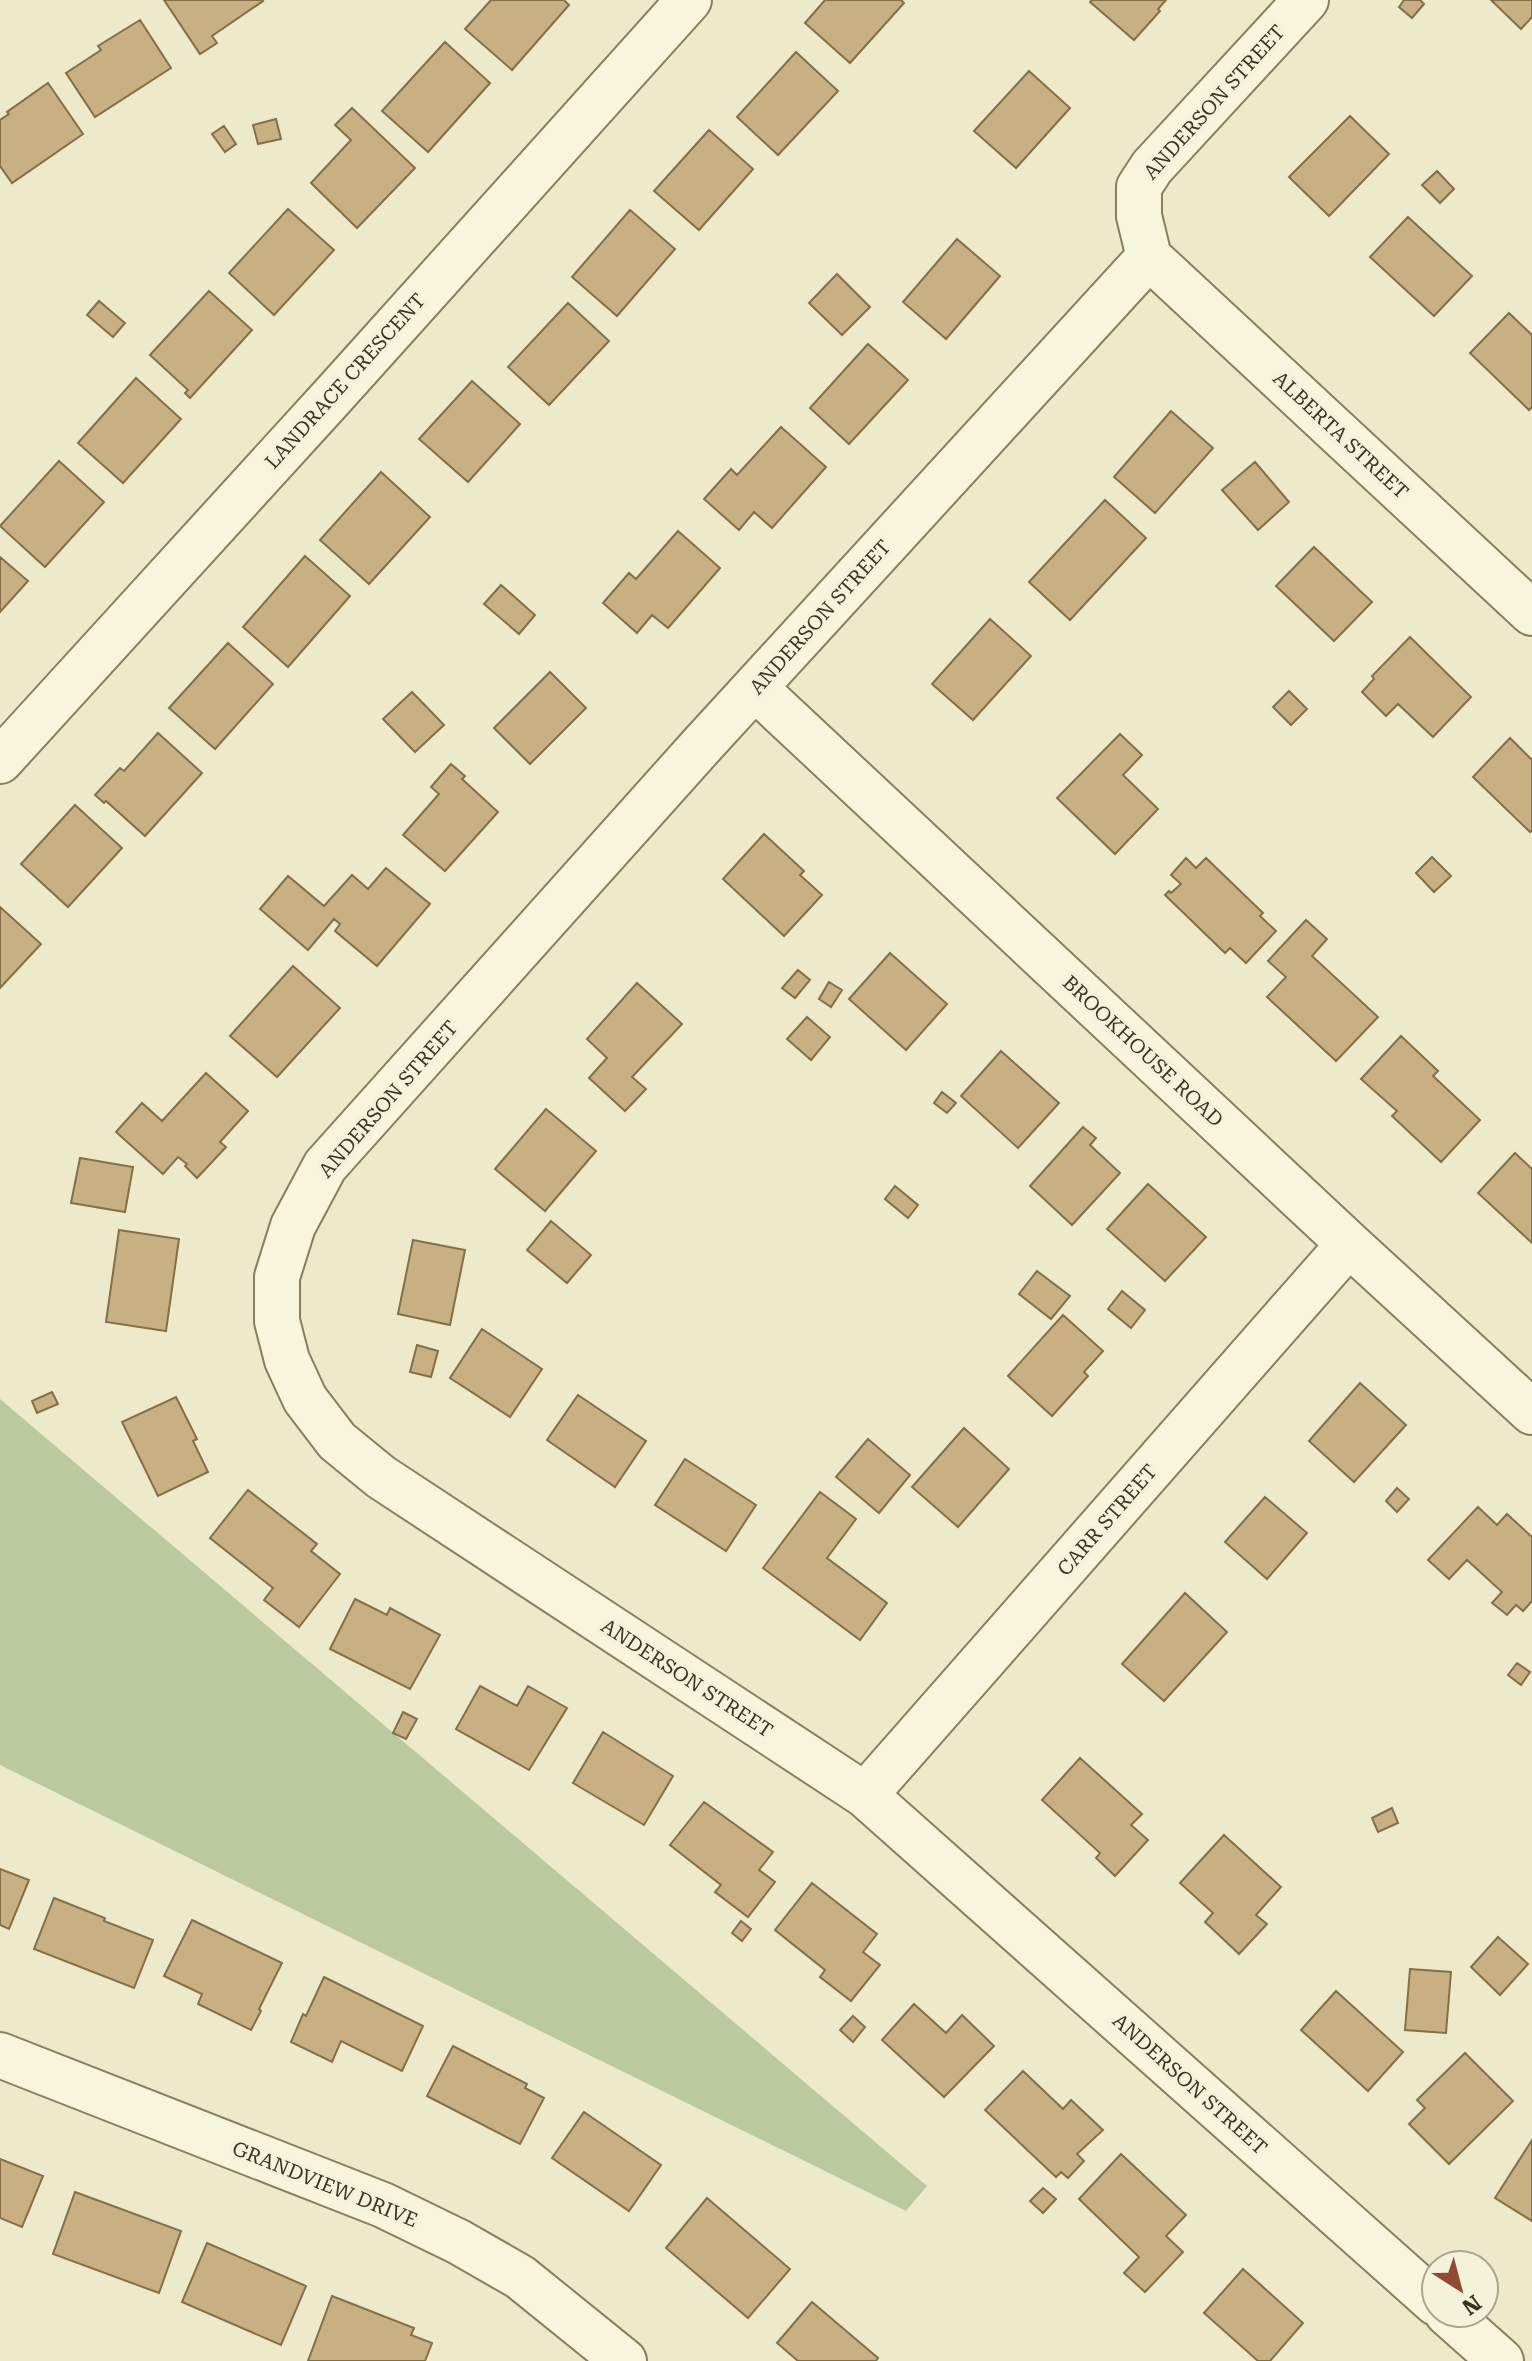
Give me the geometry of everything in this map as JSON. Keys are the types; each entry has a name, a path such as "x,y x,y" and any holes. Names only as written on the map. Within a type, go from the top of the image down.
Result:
{"street":[{"name":"LANDRACE CRESCENT","path":"0,761 689,0"},
{"name":"ANDERSON STREET","path":"1306,0 1145,177 1139,187 1139,216 1149,257 755,688 325,1166 293,1226 277,1277 277,1321 287,1360 305,1399 337,1441 381,1477 865,1795 1420,2289"},
{"name":"ALBERTA STREET","path":"1149,257 1532,613"},
{"name":"BROOKHOUSE ROAD","path":"755,688 1532,1412"},
{"name":"CARR STREET","path":"865,1795 1349,1244"},
{"name":"GRANDVIEW DRIVE","path":"0,2055 383,2205 459,2242 520,2277 624,2361"},
{"path":"1465,2329 1501,2361"}],"green space":[{"path":"0,1399 927,2186 906,2211 0,1765"}],"building":[{"path":"164,0 263,1 212,36 217,43 200,54"},
{"path":"491,0 564,0 569,5 512,70 465,29"},
{"path":"825,0 901,0 904,3 850,63 805,23"},
{"path":"1166,0 1134,40 1090,2"},
{"path":"1404,0 1420,0 1424,4 1412,18 1399,7"},
{"path":"1491,0 1532,0 1532,17 1521,29"},
{"path":"140,20 171,68 95,117 66,73 101,50 98,46"},
{"path":"445,42 490,83 428,152 382,111"},
{"path":"796,52 838,91 778,155 737,117"},
{"path":"1029,71 1070,108 1016,168 974,131"},
{"path":"48,83 83,134 12,183 0,166 0,120"},
{"path":"352,108 415,168 357,228 311,183 351,140 335,125"},
{"path":"1350,116 1389,154 1329,216 1289,177"},
{"path":"276,119 281,139 258,144 253,125"},
{"path":"224,126 236,144 225,152 212,134"},
{"path":"709,130 753,169 699,230 654,191"},
{"path":"1437,171 1454,189 1440,203 1422,185"},
{"path":"288,209 334,250 274,315 229,273"},
{"path":"630,210 675,249 617,316 572,277"},
{"path":"1408,217 1472,276 1434,316 1370,257"},
{"path":"957,239 1000,276 946,339 903,302"},
{"path":"837,274 870,307 842,335 809,303"},
{"path":"209,291 252,330 190,398 185,393 188,390 150,355"},
{"path":"99,301 125,323 113,337 87,315"},
{"path":"568,303 609,341 549,405 508,367"},
{"path":"1509,313 1532,335 1532,407 1529,410 1470,353"},
{"path":"868,344 908,380 849,444 810,408"},
{"path":"136,378 181,419 123,483 78,443"},
{"path":"472,381 520,424 468,482 419,439"},
{"path":"1171,411 1213,448 1155,513 1114,477"},
{"path":"781,427 826,467 772,528 754,512 739,530 704,499 731,469 737,475"},
{"path":"59,461 104,502 45,567 0,526"},
{"path":"1255,462 1289,502 1258,530 1222,490"},
{"path":"381,472 430,517 369,584 320,540"},
{"path":"1105,500 1146,538 1070,620 1029,582"},
{"path":"678,531 720,568 668,628 652,615 637,633 603,603 629,573 636,579"},
{"path":"1314,547 1372,602 1334,641 1276,586"},
{"path":"305,556 350,596 288,667 243,627"},
{"path":"0,557 28,581 0,612"},
{"path":"501,585 535,615 519,634 484,604"},
{"path":"990,619 1031,656 973,720 932,684"},
{"path":"1410,637 1471,697 1433,737 1398,704 1386,716 1362,692 1374,679 1372,676"},
{"path":"228,643 273,684 215,749 169,708"},
{"path":"550,672 586,708 530,764 494,728"},
{"path":"1289,691 1307,709 1291,725 1273,707"},
{"path":"412,692 444,725 415,752 383,719"},
{"path":"158,733 202,773 145,836 95,795 120,768 124,771"},
{"path":"1120,734 1142,755 1123,775 1158,809 1115,854 1057,798"},
{"path":"1510,738 1532,760 1530,832 1473,777"},
{"path":"451,764 465,776 462,779 498,812 445,871 403,835 439,794 431,787"},
{"path":"75,805 122,848 68,907 21,864"},
{"path":"764,834 804,871 800,875 822,895 784,936 723,879"},
{"path":"1432,857 1451,876 1434,892 1416,873"},
{"path":"1186,858 1196,868 1206,858 1263,913 1260,916 1276,931 1246,963 1230,948 1225,953 1165,895 1181,884 1171,875"},
{"path":"386,868 430,904 377,966 335,931 340,924 334,919 308,950 260,909 288,876 324,906 352,875 368,889"},
{"path":"0,907 41,944 0,988"},
{"path":"1306,920 1327,939 1312,956 1378,1017 1336,1061 1267,997 1286,977 1268,961"},
{"path":"890,953 947,1004 906,1050 849,999"},
{"path":"293,966 340,1008 277,1077 230,1036"},
{"path":"798,970 810,980 795,998 782,988"},
{"path":"829,982 842,990 831,1007 819,999"},
{"path":"637,983 682,1024 632,1077 646,1089 625,1111 589,1078 607,1058 587,1039"},
{"path":"807,1017 830,1037 811,1060 787,1039"},
{"path":"1401,1036 1438,1071 1433,1076 1480,1120 1441,1162 1392,1116 1397,1111 1361,1079"},
{"path":"1001,1051 1059,1103 1018,1148 961,1096"},
{"path":"206,1073 248,1111 220,1142 226,1147 197,1178 178,1157 163,1174 116,1132 142,1103 162,1121"},
{"path":"942,1092 956,1103 947,1113 934,1103"},
{"path":"546,1109 596,1151 545,1211 495,1169"},
{"path":"1083,1127 1096,1138 1090,1145 1120,1173 1072,1225 1030,1186"},
{"path":"1515,1153 1532,1169 1532,1243 1478,1193"},
{"path":"80,1158 133,1167 125,1212 71,1203"},
{"path":"1148,1184 1206,1237 1165,1281 1107,1229"},
{"path":"895,1186 918,1205 908,1218 885,1199"},
{"path":"551,1221 591,1255 567,1283 527,1250"},
{"path":"119,1230 179,1239 166,1331 106,1322"},
{"path":"413,1240 465,1250 450,1325 398,1314"},
{"path":"1037,1271 1070,1296 1051,1319 1019,1294"},
{"path":"1122,1291 1145,1310 1131,1328 1108,1309"},
{"path":"1063,1315 1103,1351 1084,1372 1088,1376 1052,1416 1008,1376"},
{"path":"482,1329 542,1369 510,1417 450,1378"},
{"path":"417,1345 438,1351 431,1377 410,1372"},
{"path":"1360,1383 1406,1425 1354,1482 1309,1441"},
{"path":"52,1392 58,1404 37,1413 32,1401"},
{"path":"578,1395 646,1441 615,1487 547,1440"},
{"path":"176,1397 197,1439 193,1441 208,1472 158,1496 122,1422"},
{"path":"964,1428 1009,1469 958,1527 912,1487"},
{"path":"868,1439 910,1475 879,1513 836,1477"},
{"path":"685,1459 756,1505 726,1551 655,1505"},
{"path":"1397,1488 1409,1499 1397,1512 1386,1501"},
{"path":"248,1490 317,1544 311,1551 340,1574 299,1627 264,1600 273,1588 210,1538"},
{"path":"820,1492 856,1519 827,1558 887,1603 860,1640 763,1568"},
{"path":"1265,1497 1307,1533 1267,1579 1225,1542"},
{"path":"1478,1507 1497,1525 1507,1514 1532,1537 1532,1601 1523,1611 1516,1605 1507,1615 1492,1603 1502,1592 1467,1560 1449,1579 1428,1560"},
{"path":"1185,1593 1227,1632 1164,1701 1122,1664"},
{"path":"355,1599 387,1615 390,1608 440,1635 410,1689 330,1649"},
{"path":"1517,1663 1530,1672 1521,1685 1508,1675"},
{"path":"480,1686 517,1706 528,1686 567,1708 529,1770 456,1729"},
{"path":"403,1712 417,1719 406,1739 393,1733"},
{"path":"603,1732 673,1776 644,1825 573,1783"},
{"path":"1080,1758 1142,1814 1131,1825 1148,1840 1115,1876 1096,1858 1100,1853 1042,1800"},
{"path":"704,1802 773,1852 759,1870 775,1882 748,1917 715,1892 721,1885 670,1845"},
{"path":"1392,1808 1398,1823 1378,1832 1372,1818"},
{"path":"1224,1835 1281,1887 1256,1915 1267,1924 1239,1954 1205,1922 1213,1913 1180,1883"},
{"path":"0,1869 29,1880 9,1929 0,1925"},
{"path":"812,1883 877,1934 863,1952 880,1965 851,2001 820,1977 825,1970 775,1930"},
{"path":"54,1898 153,1940 134,1988 34,1949"},
{"path":"192,1920 282,1963 251,2030 198,2004 202,1994 164,1976"},
{"path":"741,1921 751,1929 742,1941 732,1933"},
{"path":"1498,1937 1528,1964 1500,1995 1471,1967"},
{"path":"1410,1969 1451,1972 1446,2033 1405,2030"},
{"path":"324,1977 423,2026 402,2071 341,2041 332,2062 291,2042"},
{"path":"1336,1991 1403,2052 1368,2091 1301,2030"},
{"path":"914,2004 946,2033 962,2015 994,2046 944,2097 882,2040"},
{"path":"853,2016 865,2027 853,2042 840,2030"},
{"path":"453,2046 527,2084 525,2088 544,2098 520,2144 427,2096"},
{"path":"1465,2053 1513,2101 1449,2164 1409,2124 1425,2108 1417,2100"},
{"path":"1023,2071 1063,2109 1071,2100 1103,2130 1077,2154 1084,2161 1068,2178 1061,2172 1056,2177 985,2110"},
{"path":"584,2112 661,2165 629,2211 552,2158"},
{"path":"1532,2140 1532,2221 1495,2198"},
{"path":"1121,2154 1186,2215 1166,2236 1183,2252 1145,2292 1124,2273 1139,2257 1079,2199"},
{"path":"0,2159 43,2176 22,2227 0,2218"},
{"path":"1043,2188 1056,2199 1043,2213 1030,2201"},
{"path":"75,2192 181,2231 159,2293 53,2254"},
{"path":"707,2198 790,2269 748,2318 666,2248"},
{"path":"207,2243 306,2286 281,2345 182,2302"},
{"path":"1243,2269 1303,2323 1270,2361 1258,2361 1204,2313"},
{"path":"332,2296 414,2328 411,2335 432,2343 425,2361 308,2361"},
{"path":"812,2302 878,2358 876,2361 798,2361 777,2343"}]}
